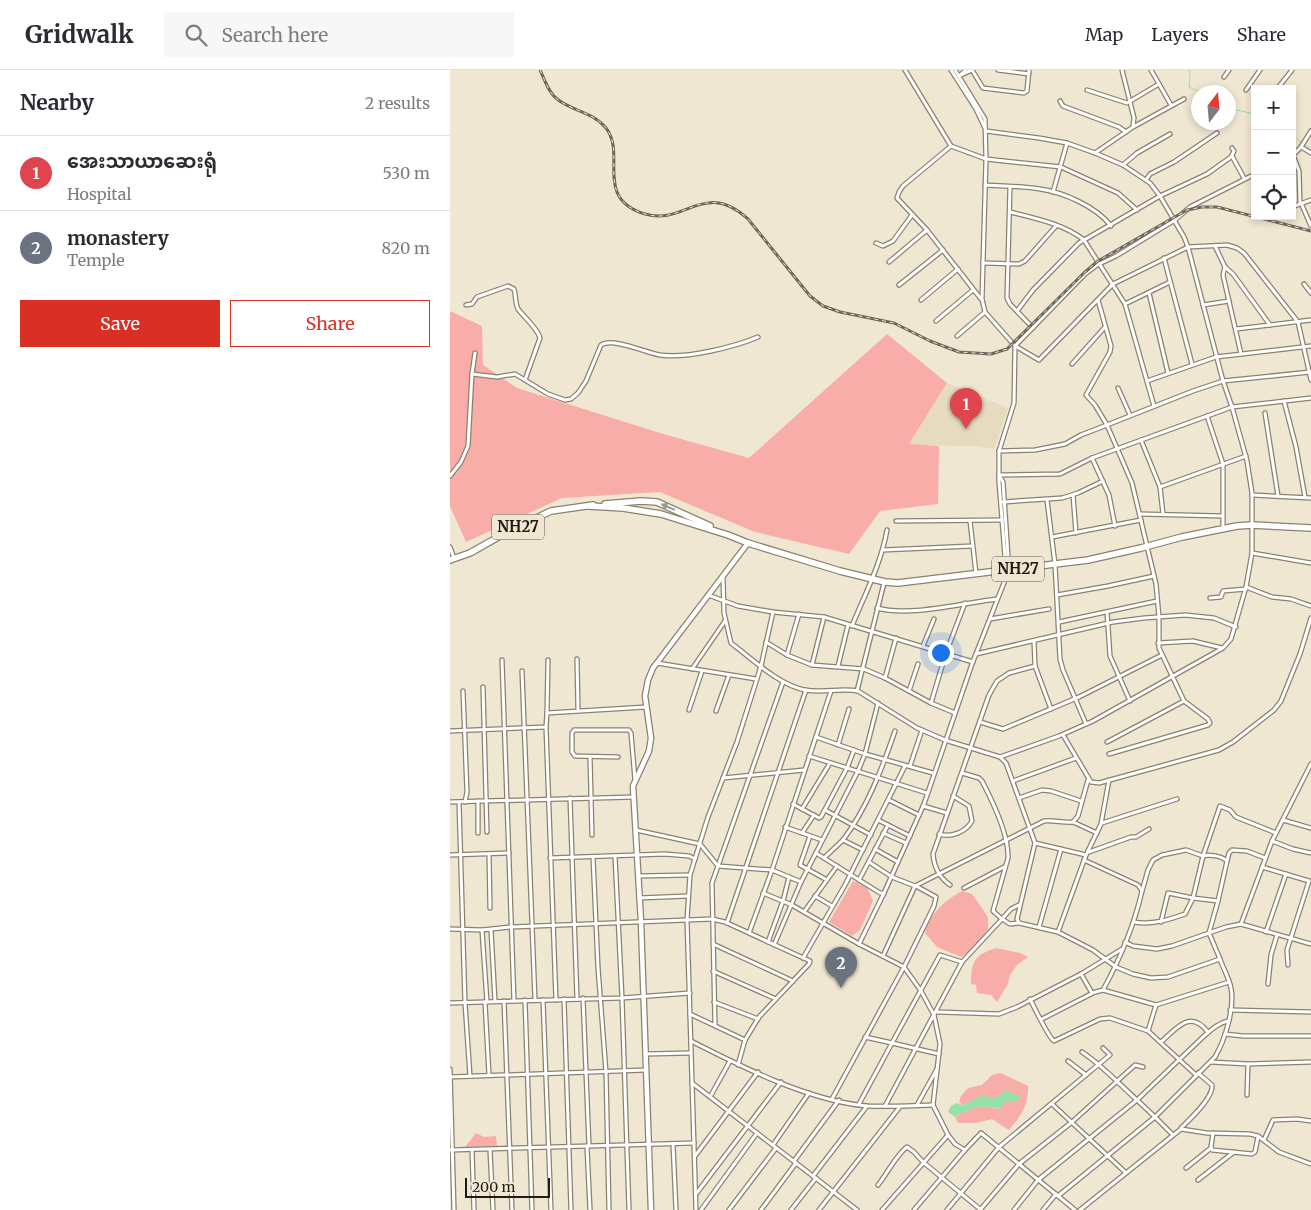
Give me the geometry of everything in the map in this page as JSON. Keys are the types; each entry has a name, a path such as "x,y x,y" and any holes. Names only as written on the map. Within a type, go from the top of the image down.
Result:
{"highway":[{"name":"NH27","path":"452,559 470,553 551,511 641,501 657,502 748,544 871,579 898,583 1088,560 1182,537 1252,525 1311,528"},
{"name":"NH27","path":"589,506 623,508 661,514 728,535"}],"main road":[{"path":"651,1210 641,922 633,786 644,766 649,751 650,738 645,696 648,680 657,663 748,544"}],"street":[{"path":"905,70 951,146 986,159 1061,167 1118,193 1137,210"},
{"path":"951,70 958,77"},
{"path":"955,70 986,131 982,299 985,312 1015,346 1035,359 1041,359 1113,284 1188,247 1232,246 1244,253 1298,322 1311,380"},
{"path":"958,77 966,70"},
{"path":"958,77 972,70 983,88 1024,93 1026,91 1029,72 998,70"},
{"path":"1122,70 1134,118 1133,126"},
{"path":"1152,70 1171,105"},
{"path":"1224,77 1229,70"},
{"path":"1246,90 1260,70"},
{"path":"1280,85 1292,70"},
{"path":"1087,90 1124,102 1130,102 1159,84"},
{"path":"1095,152 1133,126 1184,99"},
{"path":"1060,100 1063,106 1119,127 1126,132"},
{"path":"986,131 1067,143 1095,152 1124,165 1146,180 1160,196 1175,220 1188,247 1216,357 1246,456 1252,495 1252,552 1246,588 1236,627 1231,639 1223,648 1086,724 1000,757"},
{"path":"1296,151 1311,131"},
{"path":"1124,165 1137,153 1170,134"},
{"path":"1146,180 1150,174 1174,162 1217,134"},
{"path":"1054,192 1067,143"},
{"path":"1302,144 1311,153"},
{"path":"951,146 903,186 899,192 898,200 927,230 982,299"},
{"path":"1017,311 1033,290 1079,243 1160,196 1207,174 1232,156 1234,152 1232,148"},
{"path":"1232,156 1244,178"},
{"path":"1296,164 1299,171 1301,203 1311,226"},
{"path":"859,944 892,877 923,806 933,773 1007,570 999,475 999,451 1014,403 1015,346 1084,274 1175,220 1190,207 1252,175"},
{"path":"985,185 1042,189 1054,192 1095,210 1111,226"},
{"path":"1010,187 1007,298 1010,304 1033,328"},
{"path":"1296,205 1311,200"},
{"path":"1010,212 1056,226 1077,234 1084,240 1125,304 1154,406"},
{"path":"876,244 883,246 893,241 912,215"},
{"path":"983,263 1019,264 1025,260 1056,226"},
{"path":"889,262 927,230"},
{"path":"1215,246 1225,267 1233,274 1270,325"},
{"path":"899,285 943,250"},
{"path":"1164,258 1192,364"},
{"path":"1225,267 1223,275 1241,354"},
{"path":"921,300 958,269"},
{"path":"1125,304 1170,282"},
{"path":"1304,284 1311,293"},
{"path":"466,305 472,304 477,297 502,288 508,286 514,289 518,308 529,324 539,333 540,338 525,380"},
{"path":"936,321 973,290"},
{"path":"1149,293 1168,373"},
{"path":"1098,300 1111,346 1110,352 1086,395 1095,405 1107,425 1132,484 1154,576 1159,617 1158,643 1162,655 1184,701 1208,719 1210,723 1208,726 1110,754"},
{"path":"1203,305 1229,301"},
{"path":"957,336 985,312"},
{"path":"1236,330 1311,320"},
{"path":"1072,364 1105,327"},
{"path":"472,374 497,377 511,374 548,394 565,400 571,399 578,394 604,342 613,342 659,355 680,356 758,337"},
{"path":"1147,381 1216,357 1311,346"},
{"path":"450,476 461,462 468,446 475,353"},
{"path":"999,451 1035,450 1065,444 1081,435 1130,415 1223,381 1310,372"},
{"path":"1118,388 1130,415"},
{"path":"999,475 1060,474 1092,458 1232,407 1311,398"},
{"path":"1284,401 1296,447 1305,497"},
{"path":"1265,413 1278,496"},
{"path":"1207,416 1223,464 1223,529"},
{"path":"1141,440 1160,487 1163,514"},
{"path":"1160,487 1246,456"},
{"path":"1092,458 1109,495 1115,526"},
{"path":"1002,502 1047,500 1073,494 1103,481"},
{"path":"1073,494 1076,533"},
{"path":"1252,495 1311,498"},
{"path":"1047,500 1055,564 1060,659 1062,670 1086,724"},
{"path":"1002,502 1007,570"},
{"path":"1140,514 1223,516"},
{"path":"896,521 1002,520"},
{"path":"1052,537 1141,520"},
{"path":"970,521 976,573"},
{"path":"838,666 850,625 884,550 886,530"},
{"path":"884,550 972,546"},
{"path":"450,547 452,559"},
{"path":"1252,552 1311,563"},
{"path":"723,576 725,620 731,643 788,686 806,690 831,691 850,689 857,691 922,730 945,740 1000,757 1006,763 1035,843 1017,919 1019,923"},
{"path":"1057,595 1154,576"},
{"path":"857,691 864,669 884,582"},
{"path":"1210,598 1221,597 1223,591 1246,588 1272,597 1291,599 1311,606"},
{"path":"708,596 738,606 773,612 824,617 973,662"},
{"path":"877,608 890,612 921,610 997,599"},
{"path":"1059,622 1157,601"},
{"path":"931,704 946,653 965,603"},
{"path":"990,619 1049,609"},
{"path":"696,1210 687,920 690,875 737,742 761,666 773,612"},
{"path":"1108,612 1110,656 1130,701"},
{"path":"787,655 799,614"},
{"path":"976,654 1109,623 1159,617 1185,615 1214,618 1236,627"},
{"path":"812,666 824,617"},
{"path":"1063,734 1088,779 1091,782 1099,783 1219,750 1233,742 1274,710 1281,701 1300,654 1311,618"},
{"path":"923,646 934,619"},
{"path":"692,669 725,620"},
{"path":"885,678 896,638"},
{"path":"1158,643 1193,640 1223,648"},
{"path":"1034,641 1035,666 1051,709"},
{"path":"766,642 787,655 812,666 864,669 885,678 931,704 955,713"},
{"path":"980,722 1003,729 1075,699 1162,655"},
{"path":"577,659 578,710"},
{"path":"502,660 514,1001"},
{"path":"548,660 546,727 556,1000"},
{"path":"657,663 756,679"},
{"path":"908,691 918,664"},
{"path":"950,886 939,874 933,854 989,695 997,681 1009,673 1035,666"},
{"path":"522,671 535,1000"},
{"path":"689,710 702,671"},
{"path":"716,711 729,675"},
{"path":"715,1026 712,883 783,682"},
{"path":"483,687 487,832"},
{"path":"727,923 806,690"},
{"path":"463,691 466,731 467,792 465,802"},
{"path":"749,933 772,870 831,691"},
{"path":"1107,742 1184,701"},
{"path":"774,944 801,882 858,771 865,754 878,703"},
{"path":"547,713 647,707"},
{"path":"838,745 849,709"},
{"path":"450,731 546,727"},
{"path":"618,757 574,756 572,754 572,732 574,730 629,730 631,733 635,781"},
{"path":"910,766 922,730"},
{"path":"824,858 843,840 854,826 885,760 895,731"},
{"path":"816,737 865,754 933,773"},
{"path":"793,804 821,817 847,768 854,750"},
{"path":"809,756 927,793"},
{"path":"590,757 592,835"},
{"path":"1013,782 1076,758"},
{"path":"802,808 830,763"},
{"path":"1241,924 1272,841 1311,764"},
{"path":"803,958 871,835 905,766"},
{"path":"723,778 805,770"},
{"path":"962,773 979,778 982,781 996,809 1008,851 1008,858 993,911 1002,919 1010,924 1019,923 1058,932 1093,950 1116,967 1133,974 1151,978 1168,977 1220,959"},
{"path":"1073,822 1078,816 1088,779"},
{"path":"1058,932 1081,874 1084,860 1101,824 1109,780"},
{"path":"1019,798 1042,790 1081,801"},
{"path":"939,834 946,836 963,831 972,821 969,806 953,796"},
{"path":"450,802 634,797"},
{"path":"570,798 577,998"},
{"path":"889,800 919,814"},
{"path":"1101,824 1177,800"},
{"path":"478,801 478,833"},
{"path":"459,802 470,1076"},
{"path":"923,806 947,813"},
{"path":"1134,922 1144,924 1160,922 1186,914 1193,898 1203,856 1220,806 1230,810 1236,817 1276,833"},
{"path":"825,810 871,835"},
{"path":"802,833 814,815"},
{"path":"878,820 910,836"},
{"path":"1282,820 1311,828"},
{"path":"883,956 916,886 1044,821 1073,822 1097,833"},
{"path":"859,880 888,825"},
{"path":"785,827 822,840"},
{"path":"1035,843 1088,854 1130,836 1136,837 1149,829"},
{"path":"636,830 700,844 707,855 718,866 772,870 801,882"},
{"path":"884,833 906,844"},
{"path":"810,836 800,864 807,870 827,880"},
{"path":"843,840 863,850"},
{"path":"1272,841 1311,853"},
{"path":"875,849 898,862"},
{"path":"1038,927 1061,849"},
{"path":"1103,990 1116,967 1134,922 1153,860 1162,854 1186,850 1203,856 1224,858 1226,861"},
{"path":"1043,1210 1057,1195 1155,1117 1210,1062 1221,1047 1228,1021 1232,991 1209,933 1229,853 1232,850 1246,851 1265,858"},
{"path":"450,854 509,853"},
{"path":"816,853 880,893 884,893"},
{"path":"488,854 490,908"},
{"path":"550,858 680,855 695,859"},
{"path":"615,856 629,1210"},
{"path":"593,857 600,998 606,1072 609,1210"},
{"path":"1084,860 1138,885 1142,891"},
{"path":"832,1099 904,967 937,900 934,895 892,877 869,862"},
{"path":"804,912 837,866"},
{"path":"964,888 1005,867"},
{"path":"1262,867 1310,881 1290,939 1287,952 1288,965"},
{"path":"1266,932 1286,874"},
{"path":"638,876 690,875"},
{"path":"768,942 789,877"},
{"path":"763,893 792,905 859,944 904,967 936,1013 940,1044 933,1105 948,1135 955,1144 965,1150"},
{"path":"1160,922 1168,893 1218,902"},
{"path":"639,898 688,896"},
{"path":"815,896 832,907"},
{"path":"885,1106 962,962 1011,909 1020,905"},
{"path":"450,929 491,930 510,927 596,923 617,924 712,918 774,944 810,962 758,1019 746,1040 738,1065"},
{"path":"1125,942 1133,946 1158,950 1241,924 1311,944"},
{"path":"482,930 489,1075"},
{"path":"491,930 495,1002"},
{"path":"1268,984 1271,955 1277,935"},
{"path":"713,944 793,981"},
{"path":"936,1013 999,1014 1017,1007 1081,974 1122,949"},
{"path":"859,1104 940,955 962,962"},
{"path":"713,971 776,999"},
{"path":"1081,974 1092,993"},
{"path":"1042,1019 1092,993 1103,990 1156,1005 1229,982"},
{"path":"450,1003 622,998 690,993"},
{"path":"583,998 590,1210"},
{"path":"564,999 571,1210"},
{"path":"1030,999 1042,1019 1050,1039 1054,1041 1100,1020 1110,1018 1148,1030 1178,1059 1212,1085 1206,1100 1181,1129 1125,1172 1082,1210"},
{"path":"525,1000 529,1074 532,1210"},
{"path":"543,1000 551,1210"},
{"path":"504,1001 512,1210"},
{"path":"714,1002 758,1019"},
{"path":"1148,1030 1156,1005"},
{"path":"1230,1010 1311,1012"},
{"path":"690,1014 746,1040"},
{"path":"1161,1042 1181,1024 1190,1020 1195,1021 1208,1032"},
{"path":"1014,1210 1038,1180 1137,1100 1208,1032 1223,1022 1228,1021"},
{"path":"1225,1034 1243,1036 1311,1036"},
{"path":"865,1037 939,1054"},
{"path":"691,1041 738,1065 809,1093 867,1106 933,1105"},
{"path":"947,1210 999,1147 1110,1054 1103,1048"},
{"path":"1082,1052 1100,1064 1172,1135"},
{"path":"645,1054 691,1053"},
{"path":"710,1097 730,1061"},
{"path":"1068,1061 1086,1076"},
{"path":"1210,1062 1248,1064 1311,1062"},
{"path":"1247,1095 1248,1064"},
{"path":"878,1185 898,1155 907,1147 980,1210 1019,1164 1072,1122 1136,1065 1143,1067"},
{"path":"917,1106 938,1067"},
{"path":"450,1069 454,1210"},
{"path":"450,1077 646,1070"},
{"path":"695,1156 758,1072"},
{"path":"696,1195 781,1082"},
{"path":"692,1083 857,1210"},
{"path":"773,1145 809,1093"},
{"path":"761,1210 839,1100"},
{"path":"1052,1104 1125,1172"},
{"path":"791,1210 867,1106"},
{"path":"819,1210 900,1107"},
{"path":"1264,1140 1273,1120 1297,1119 1311,1121"},
{"path":"1181,1129 1258,1136 1279,1152 1311,1164"},
{"path":"701,1210 757,1133"},
{"path":"914,1210 981,1133 1075,1210"},
{"path":"1186,1168 1211,1148 1213,1133"},
{"path":"882,1210 948,1135"},
{"path":"1211,1148 1254,1153 1258,1136"},
{"path":"451,1150 694,1143"},
{"path":"673,1144 676,1210"},
{"path":"729,1210 776,1148"},
{"path":"472,1150 474,1210"},
{"path":"490,1150 492,1210"},
{"path":"1198,1180 1234,1152"},
{"path":"885,1206 889,1210"}],"shaded area":[{"path":"450,311 482,326 483,365 517,388 660,433 749,458 887,334 947,383 909,444 939,446 938,504 880,511 849,554 755,532 660,492 562,498 466,542 450,506"},
{"path":"947,383 1008,408 994,449 974,446 909,445"},
{"path":"853,881 867,887 873,901 860,930 852,936 829,922"},
{"path":"962,891 972,894 988,917 988,929 973,949 961,957 937,947 925,933 934,914"},
{"path":"996,948 1020,953 1028,957 1017,965 1010,975 1008,984 997,1002 991,995 977,993 976,985 971,984 973,964 983,953"},
{"path":"1001,1073 1028,1086 1027,1099 1023,1110 1009,1130 992,1119 976,1123 958,1123 955,1117 971,1109 986,1106 999,1109 1006,1101 1017,1101 1020,1098 1006,1090 995,1098 982,1096 963,1105 959,1102 961,1096 968,1088 982,1085 992,1075"},
{"path":"1006,1090 1021,1097 1017,1101 1006,1101 1000,1109 987,1106 976,1107 955,1117 948,1112 951,1106 956,1103 963,1105 982,1095 995,1097"},
{"path":"476,1133 484,1137 496,1136 497,1146 465,1147"}],"waterway":[{"path":"1189,70 1189,87 1191,88"},
{"path":"1236,110 1251,113"},
{"path":"1296,139 1311,149"}],"railway":[{"path":"540,70 549,89 557,99 595,118 606,128 612,139 614,151 615,187 620,198 629,207 645,214 659,216 707,203 719,203 733,208 748,219 810,296 823,306 840,312 894,323 930,341 959,352 991,354 1007,349 1098,261 1187,210 1217,207 1311,231"}],"place":[{"name":"အေးသာယာဆေးရုံ","path":"966,429"},
{"name":"monastery","path":"841,988"}]}
